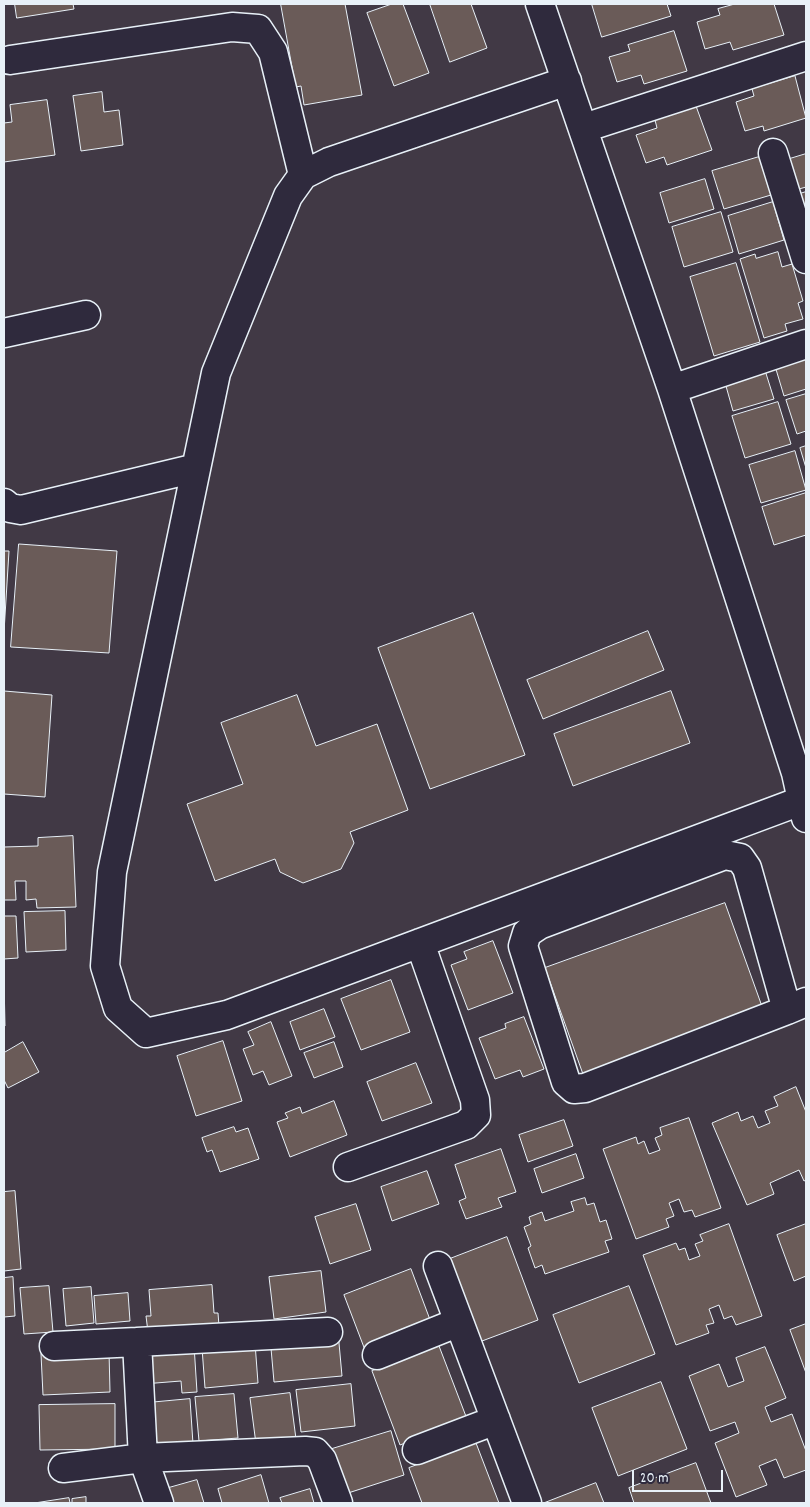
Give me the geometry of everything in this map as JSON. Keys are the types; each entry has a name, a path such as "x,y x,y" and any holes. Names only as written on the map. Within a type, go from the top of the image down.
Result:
{"street":[{"path":"540,4 584,128 672,389 805,806 218,1017 146,1033 118,1008 105,966 112,872 216,373 288,196 303,175 329,162 567,81"},
{"path":"10,60 232,27 258,29 272,52 303,175"},
{"path":"584,128 806,56"},
{"path":"773,153 806,259"},
{"path":"4,333 86,315"},
{"path":"672,389 806,344"},
{"path":"4,504 10,508 21,510 196,468"},
{"path":"725,855 740,858 747,868 797,1006 585,1088 574,1090 566,1082 523,946 527,933 538,925 725,855"},
{"path":"348,1167 466,1125 476,1114 474,1100 420,943"},
{"path":"438,1266 527,1503"},
{"path":"377,1355 459,1322"},
{"path":"54,1346 328,1332"},
{"path":"137,1342 143,1458 159,1503"},
{"path":"417,1450 496,1420"},
{"path":"63,1468 143,1458 315,1452 322,1460 338,1503"}],"building":[{"path":"15,4 73,4 74,9 17,18"},
{"path":"281,4 345,4 362,95 304,105 301,86 296,87"},
{"path":"392,4 403,4 429,73 394,86 367,13"},
{"path":"430,4 471,4 487,48 450,62"},
{"path":"592,4 667,4 671,16 602,37"},
{"path":"735,4 774,4 784,35 733,50 730,42 705,49 697,22 720,15 718,9"},
{"path":"674,31 687,71 644,84 641,75 617,82 609,57 630,51 628,45"},
{"path":"795,76 806,118 764,131 763,126 745,131 736,102 754,96 752,89"},
{"path":"102,92 104,112 119,110 123,145 81,151 73,96"},
{"path":"47,100 55,155 4,162 4,123 12,122 10,105"},
{"path":"696,106 712,150 667,165 664,157 646,163 636,135 657,128 655,120"},
{"path":"806,154 806,187 792,191 783,161"},
{"path":"759,157 771,195 724,209 712,171"},
{"path":"705,179 714,209 669,223 660,193"},
{"path":"806,192 806,235 793,196"},
{"path":"773,202 784,240 739,254 728,216"},
{"path":"721,212 733,252 684,267 672,227"},
{"path":"778,252 782,267 792,264 803,301 798,303 803,319 785,324 787,331 764,338 740,259 755,254 756,258"},
{"path":"736,263 760,342 714,356 690,277"},
{"path":"806,346 806,389 784,396 772,356"},
{"path":"764,367 774,399 733,411 724,379"},
{"path":"806,394 806,431 797,434 786,400"},
{"path":"778,402 791,444 745,458 732,416"},
{"path":"806,446 806,468 800,448"},
{"path":"795,451 806,490 761,503 749,465"},
{"path":"806,493 806,535 774,545 762,507"},
{"path":"19,544 117,551 109,653 11,647"},
{"path":"4,551 9,551 4,632"},
{"path":"473,613 525,755 430,789 378,648"},
{"path":"648,631 664,670 543,719 527,680"},
{"path":"4,691 52,695 45,797 4,794"},
{"path":"671,691 690,743 573,786 554,734"},
{"path":"297,695 316,746 377,724 408,810 350,832 354,843 341,869 303,883 280,872 275,859 215,881 187,804 243,784 221,723"},
{"path":"73,836 76,907 37,908 36,899 26,900 26,881 15,881 16,900 4,900 4,847 38,846 38,838"},
{"path":"725,903 764,1012 584,1077 545,968"},
{"path":"65,911 66,950 26,952 24,912"},
{"path":"4,916 16,916 18,958 4,959"},
{"path":"493,941 513,993 468,1010 451,965 467,959 464,952"},
{"path":"4,980 5,1026 4,1026"},
{"path":"391,980 410,1032 361,1050 341,999"},
{"path":"324,1009 335,1037 300,1050 290,1022"},
{"path":"524,1017 544,1069 523,1077 520,1070 495,1079 479,1038 506,1028 505,1024"},
{"path":"271,1022 292,1076 269,1085 263,1071 253,1075 243,1049 254,1045 248,1032"},
{"path":"223,1041 242,1101 196,1116 177,1056"},
{"path":"23,1042 39,1072 8,1088 4,1080 4,1053"},
{"path":"334,1042 343,1067 314,1078 304,1053"},
{"path":"416,1063 432,1103 382,1121 367,1082"},
{"path":"796,1087 806,1112 806,1180 804,1181 799,1170 770,1183 774,1194 747,1205 712,1123 738,1112 741,1121 753,1116 758,1128 770,1123 765,1111 778,1106 774,1097"},
{"path":"334,1101 347,1135 290,1157 277,1122 288,1118 285,1113 300,1107 302,1113"},
{"path":"689,1118 721,1208 695,1217 692,1210 684,1212 679,1199 669,1203 674,1216 666,1219 669,1227 636,1239 603,1149 636,1137 638,1144 644,1141 649,1154 660,1150 655,1138 662,1135 660,1128"},
{"path":"564,1120 573,1146 528,1162 519,1135"},
{"path":"234,1127 236,1132 248,1128 259,1159 220,1172 212,1150 207,1152 202,1138"},
{"path":"501,1149 516,1192 498,1198 502,1207 466,1219 459,1201 466,1198 455,1165"},
{"path":"576,1154 584,1178 542,1193 534,1169"},
{"path":"427,1171 439,1204 392,1221 381,1187"},
{"path":"15,1191 21,1269 4,1271 4,1192"},
{"path":"585,1198 587,1205 594,1203 600,1222 606,1220 612,1239 605,1241 609,1252 545,1274 542,1265 535,1268 528,1248 531,1246 524,1227 531,1224 529,1217 542,1212 545,1221 574,1211 571,1202"},
{"path":"356,1204 371,1250 330,1264 315,1217"},
{"path":"729,1224 762,1316 736,1325 732,1316 724,1319 719,1305 709,1309 714,1323 706,1325 709,1333 676,1345 643,1255 676,1243 679,1250 685,1248 689,1260 700,1256 695,1244 703,1241 700,1235"},
{"path":"806,1224 806,1276 794,1281 777,1235"},
{"path":"507,1237 538,1320 474,1344 442,1262"},
{"path":"411,1269 432,1325 365,1350 344,1295"},
{"path":"321,1271 326,1312 274,1319 269,1277"},
{"path":"13,1277 15,1316 4,1317 4,1278"},
{"path":"212,1285 214,1313 218,1313 219,1326 148,1332 146,1316 151,1316 149,1290"},
{"path":"49,1286 53,1332 24,1334 20,1288"},
{"path":"629,1286 655,1354 579,1383 553,1315"},
{"path":"91,1287 94,1323 66,1326 63,1289"},
{"path":"128,1293 130,1321 96,1324 94,1296"},
{"path":"806,1324 806,1373 790,1330"},
{"path":"338,1332 342,1376 274,1382 270,1337"},
{"path":"255,1343 258,1383 205,1388 202,1348"},
{"path":"194,1345 197,1392 182,1393 181,1381 143,1384 150,1349"},
{"path":"439,1346 467,1419 400,1445 372,1371"},
{"path":"765,1347 786,1398 765,1407 771,1422 792,1414 806,1451 806,1470 784,1478 776,1459 759,1466 767,1485 736,1497 715,1443 739,1433 735,1422 710,1431 689,1376 719,1364 728,1387 744,1381 736,1358"},
{"path":"109,1351 110,1392 43,1395 41,1354"},
{"path":"661,1382 687,1449 618,1476 592,1408"},
{"path":"351,1384 355,1426 301,1432 296,1390"},
{"path":"290,1393 296,1439 256,1444 250,1398"},
{"path":"234,1394 238,1438 199,1441 195,1397"},
{"path":"190,1399 193,1444 151,1447 147,1403"},
{"path":"115,1404 115,1449 40,1450 39,1405"},
{"path":"391,1431 404,1475 345,1494 332,1449"},
{"path":"476,1443 499,1503 422,1503 409,1468"},
{"path":"696,1463 711,1503 634,1503 629,1488"},
{"path":"261,1475 269,1503 222,1503 218,1489"},
{"path":"197,1480 204,1503 162,1503 158,1491"},
{"path":"596,1483 604,1503 544,1503"},
{"path":"310,1489 314,1503 282,1503 280,1498"},
{"path":"86,1497 86,1503 72,1503 72,1499"},
{"path":"69,1498 70,1503 35,1503"}]}
